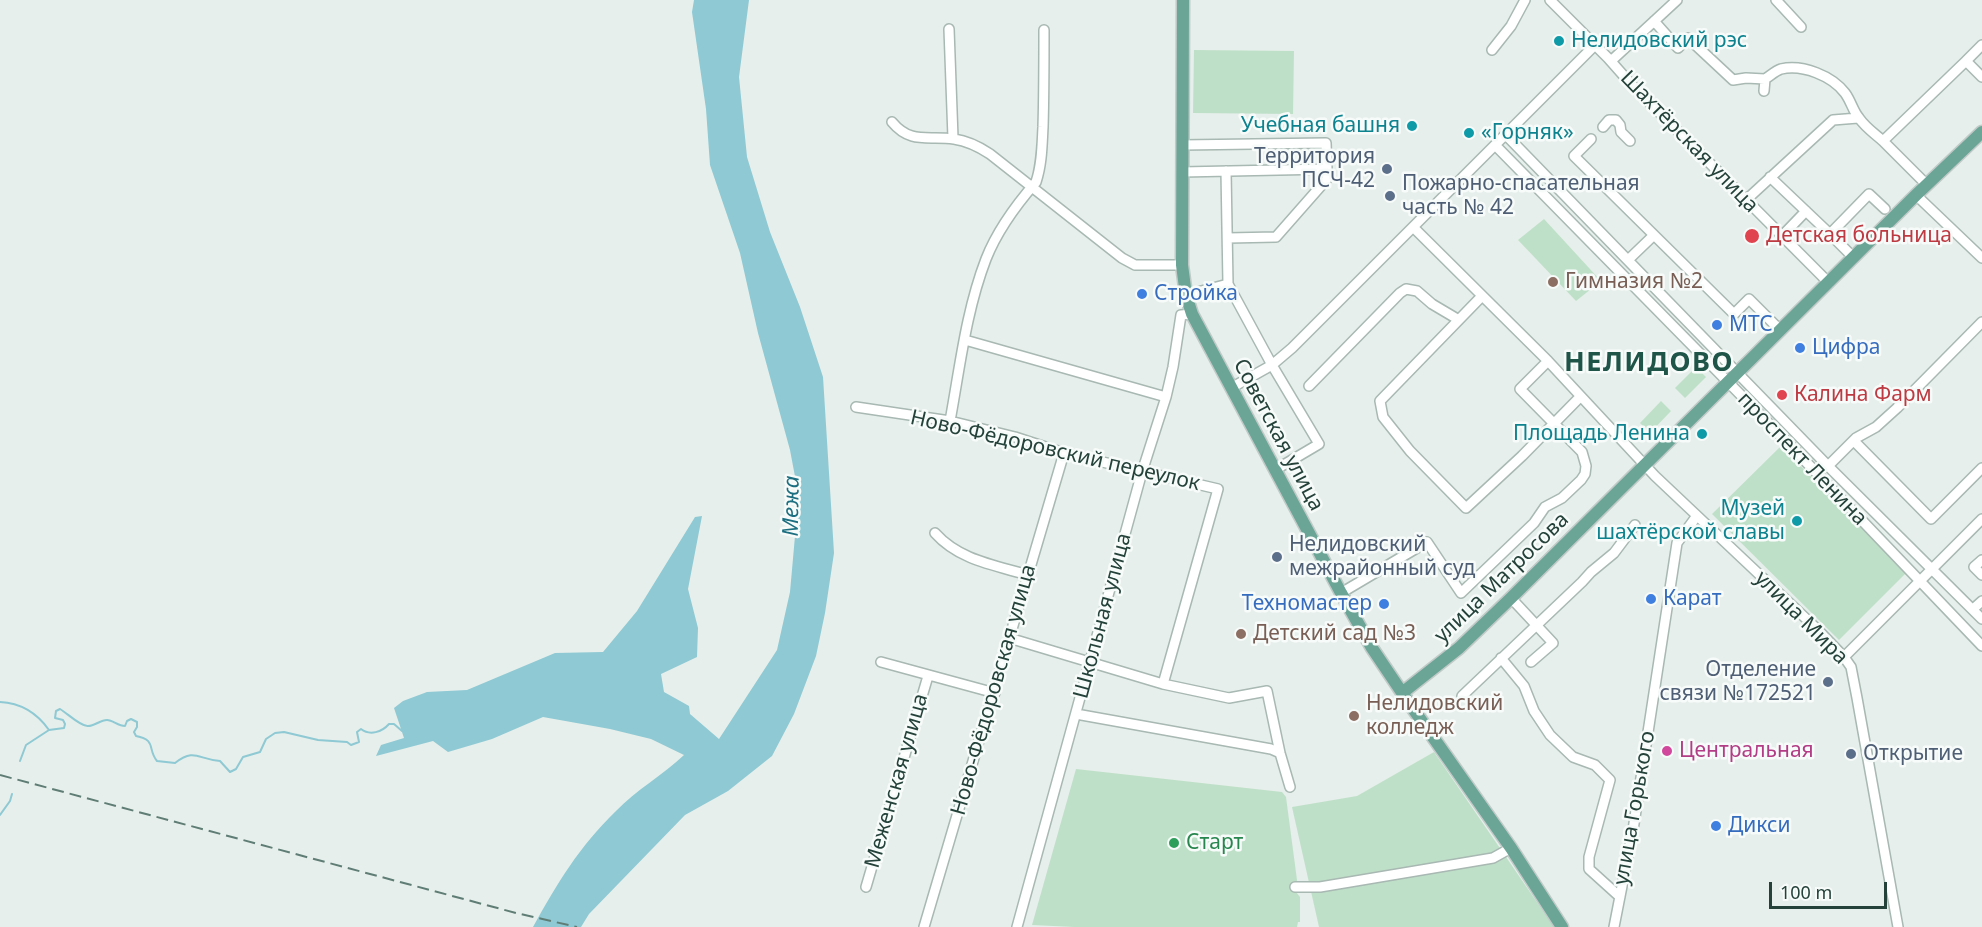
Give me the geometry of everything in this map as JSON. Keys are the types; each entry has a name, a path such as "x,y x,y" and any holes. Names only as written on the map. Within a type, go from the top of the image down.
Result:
{"main road":[{"name":"Советская улица","path":"1183,0 1182,266 1186,295 1192,314 1372,648 1511,848 1562,927"},
{"name":"улица Матросова","path":"1402,693 1459,648 1511,598 1982,132"}],"street":[{"path":"1492,50 1512,26 1525,0"},
{"path":"1231,388 1272,365 1292,348 1595,45 1550,0"},
{"path":"1611,61 1677,0"},
{"path":"1776,0 1801,27"},
{"path":"1654,21 1678,48 1688,38 1733,80 1765,79 1778,69 1792,68 1817,73 1839,86 1847,95 1858,118 1927,185"},
{"path":"949,29 953,138"},
{"path":"950,422 968,316 986,258 999,232 1038,175 1042,151 1044,30"},
{"name":"Шахтёрская улица","path":"1595,45 1638,92 1829,283"},
{"path":"1883,141 1982,45"},
{"path":"1966,61 1982,77"},
{"path":"1764,91 1765,79"},
{"path":"1746,200 1833,120 1858,118"},
{"path":"1603,127 1610,120 1616,120 1621,132 1630,141"},
{"path":"892,122 900,132 916,138 953,138 973,143 1122,258 1135,265 1182,266"},
{"name":"проспект Ленина","path":"1506,135 1828,466 1982,619"},
{"path":"1591,139 1574,156 1734,314 1756,291"},
{"path":"1182,145 1326,143 1327,179 1276,237 1228,238"},
{"name":"проспект Ленина","path":"1495,145 1728,382 1982,646"},
{"path":"1182,172 1327,169"},
{"path":"1226,171 1228,284 1319,444 1275,470"},
{"path":"1770,177 1854,258"},
{"path":"1830,234 1869,194 1885,209"},
{"path":"1916,195 1982,258"},
{"path":"1782,236 1806,212"},
{"name":"улица Мира","path":"1414,228 1548,362 1645,466 1696,517 1817,629 1851,667 1898,927"},
{"path":"1628,260 1654,235"},
{"path":"1186,295 1228,284"},
{"path":"1309,386 1400,292 1417,291 1432,304 1459,320"},
{"path":"1482,296 1380,401 1383,417 1410,451 1466,508 1522,456 1580,397"},
{"path":"1749,299 1781,331"},
{"name":"Школьная улица","path":"1017,927 1142,472 1166,397 1181,315 1192,314"},
{"path":"1828,466 1854,441 1876,427 1897,408 1982,322"},
{"path":"965,340 1166,397"},
{"path":"1341,593 1427,542 1461,593 1534,523 1545,507 1562,498 1585,474 1585,459 1582,452 1520,389 1548,362"},
{"name":"Ново-Фёдоровский переулок","path":"856,407 950,422 1016,437 1064,453 1218,489 1163,684"},
{"path":"1854,441 1930,519 1982,468"},
{"name":"Ново-Фёдоровская улица","path":"924,927 995,693 1064,453"},
{"name":"улица Горького","path":"1614,927 1633,830 1677,543 1696,517"},
{"path":"1844,657 1982,519"},
{"path":"1462,696 1591,572 1614,553 1635,525"},
{"path":"935,533 944,543 967,558 1028,575"},
{"path":"1982,560 1974,567 1982,575"},
{"path":"1511,598 1553,643 1531,663"},
{"path":"1973,609 1982,601"},
{"path":"1009,638 1163,684 1229,698 1267,691 1280,753 1290,787"},
{"path":"1500,658 1524,686 1534,711 1550,735 1573,757 1595,765 1610,780 1589,857 1589,868 1620,897"},
{"path":"881,662 995,693"},
{"name":"Меженская улица","path":"866,887 928,676"},
{"path":"1076,714 1271,749 1280,753"},
{"path":"1295,887 1320,886 1492,858 1511,848"}],"green space":[{"path":"1194,50 1294,51 1293,114 1193,113"},
{"path":"1544,219 1601,281 1576,301 1518,240"},
{"path":"1696,367 1706,377 1685,398 1675,388"},
{"path":"1661,401 1671,411 1650,433 1640,423"},
{"path":"1781,446 1906,573 1839,640 1712,514"},
{"path":"1434,752 1554,927 1319,927 1292,807 1357,796"},
{"name":"Старт","path":"1076,769 1282,792 1286,797 1297,880 1296,892 1300,897 1300,922 1297,927 1032,925"}],"water":[{"path":"694,0 749,0 739,77 747,157 770,232 800,307 823,377 834,553 825,613 816,656 794,714 772,756 728,791 685,815 589,914 581,927 533,927 560,880 603,824 624,803 684,755 651,739 543,717 492,739 448,752 433,741 376,756 381,745 404,738 394,708 403,701 427,692 467,690 555,653 603,652 637,611 695,517 702,516 688,589 698,628 697,657 661,674 664,692 689,706 690,714 719,739 777,650 790,592 797,487 790,450 758,333 740,253 710,165 706,109 692,12"}],"waterway":[{"path":"0,702 15,704 28,710 49,730"},
{"path":"20,761 26,745 49,730 64,728 63,720 55,718 56,711 60,709 85,726 107,720 125,726 131,719 137,722 134,732 136,736 147,740 157,761 175,763 192,755 220,761 230,772 236,769 243,757 260,752 266,739 275,733 284,732 318,740 347,742 351,745 359,742 357,732 361,729 376,732 389,724 394,724 402,731"},
{"path":"0,815 12,794"}],"railway":[{"path":"0,775 516,913 577,927"}],"place":[{"name":"Нелидовский рэс","path":"1559,41"},
{"name":"Учебная башня","path":"1412,126"},
{"name":"«Горняк»","path":"1469,133"},
{"name":"Территория ПСЧ-42","path":"1387,169"},
{"name":"Пожарно-спасательная часть № 42","path":"1390,196"},
{"name":"Детская больница","path":"1752,236"},
{"name":"Гимназия №2","path":"1553,282"},
{"name":"Стройка","path":"1142,294"},
{"name":"МТС","path":"1717,325"},
{"name":"Цифра","path":"1800,348"},
{"name":"Калина Фарм","path":"1782,395"},
{"name":"Площадь Ленина","path":"1702,434"},
{"name":"Музей шахтёрской славы","path":"1797,521"},
{"name":"Нелидовский межрайонный суд","path":"1277,557"},
{"name":"Карат","path":"1651,599"},
{"name":"Техномастер","path":"1384,604"},
{"name":"Детский сад №3","path":"1241,634"},
{"name":"Отделение связи №172521","path":"1828,682"},
{"name":"Нелидовский колледж","path":"1354,716"},
{"name":"Центральная","path":"1667,751"},
{"name":"Открытие","path":"1851,754"},
{"name":"Дикси","path":"1716,826"},
{"name":"Старт","path":"1174,843"}],"district":[{"name":"НЕЛИДОВО","path":"1649,363"}],"water label":[{"name":"Межа","path":"792,506"}]}
